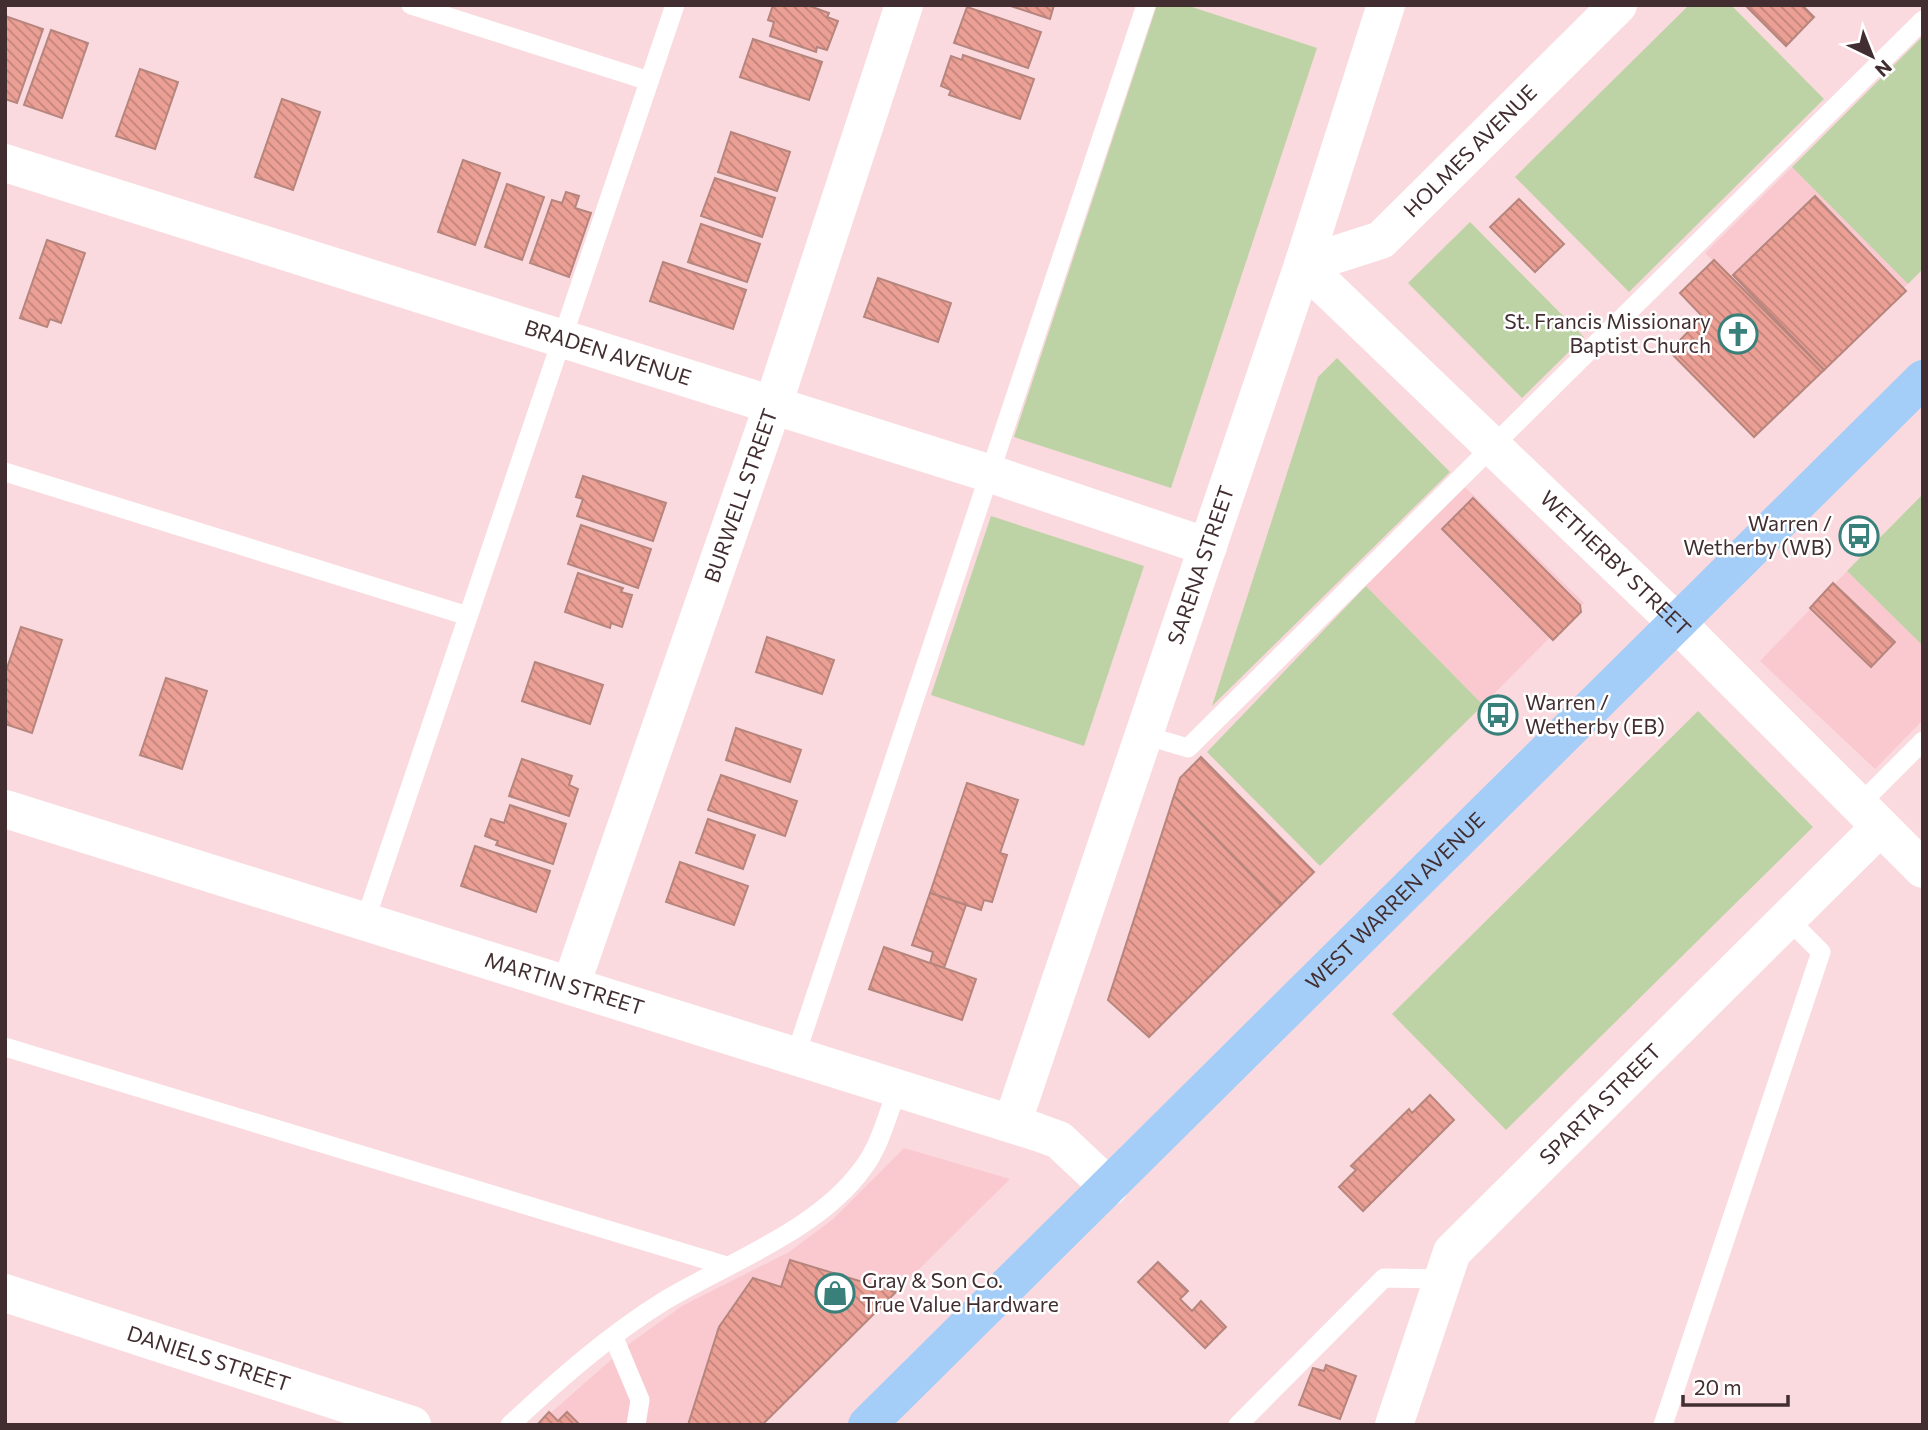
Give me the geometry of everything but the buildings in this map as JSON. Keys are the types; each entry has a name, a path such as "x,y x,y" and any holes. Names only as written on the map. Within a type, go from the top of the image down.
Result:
{"main road":[{"name":"WEST WARREN AVENUE","path":"867,1425 1923,379"}],"street":[{"name":"BURWELL STREET","path":"571,985 773,405 904,5"},
{"name":"HOLMES AVENUE","path":"1303,265 1381,240 1618,5"},
{"name":"SARENA STREET","path":"1012,1124 1303,265 1377,8"},
{"name":"BRADEN AVENUE","path":"5,163 988,473 1208,547"},
{"name":"WETHERBY STREET","path":"1303,265 1676,622 1868,817 1923,869"},
{"name":"SPARTA STREET","path":"1394,1425 1452,1252 1787,918 1868,817"},
{"name":"MARTIN STREET","path":"8,820 365,921 1012,1124 1059,1140 1108,1187"},
{"name":"DANIELS STREET","path":"5,1293 412,1425"}],"lane":[{"path":"411,5 649,81"},
{"path":"365,921 675,5"},
{"path":"795,1057 1146,5"},
{"path":"1144,735 1188,748 1923,20"},
{"path":"5,472 468,616"},
{"path":"1868,817 1923,741"},
{"path":"1663,1425 1821,952 1787,918"},
{"path":"5,1047 727,1266"},
{"path":"510,1425 614,1338 664,1301 774,1242 817,1213 862,1170 875,1150 897,1090"},
{"path":"1238,1425 1384,1278 1443,1279"},
{"path":"614,1338 640,1400 636,1425"}],"shaded area":[{"path":"1792,167 1908,284 1821,370 1705,253"},
{"path":"1465,487 1584,603 1483,705 1366,586"},
{"path":"1847,571 1923,646 1923,720 1875,769 1760,661"},
{"path":"904,1148 1010,1179 762,1425 537,1425 629,1344 682,1306 789,1252 832,1220"}],"green space":[{"path":"1157,5 1186,5 1317,48 1171,488 1014,437"},
{"path":"1689,5 1731,5 1824,99 1629,292 1515,177"},
{"path":"1923,36 1923,269 1908,284 1792,167"},
{"path":"1470,222 1584,337 1522,398 1408,283"},
{"path":"1337,358 1450,472 1212,706 1318,377"},
{"path":"1923,494 1923,646 1847,571"},
{"path":"991,516 1144,566 1084,746 931,695"},
{"path":"1366,586 1483,705 1320,866 1207,752"},
{"path":"1698,711 1813,827 1506,1130 1392,1014"}],"place":[{"name":"St. Francis Missionary Baptist Church","path":"1738,334"},
{"name":"Warren / Wetherby (WB)","path":"1859,536"},
{"name":"Warren / Wetherby (EB)","path":"1498,715"},
{"name":"Gray & Son Co. True Value Hardware","path":"835,1293"}]}
